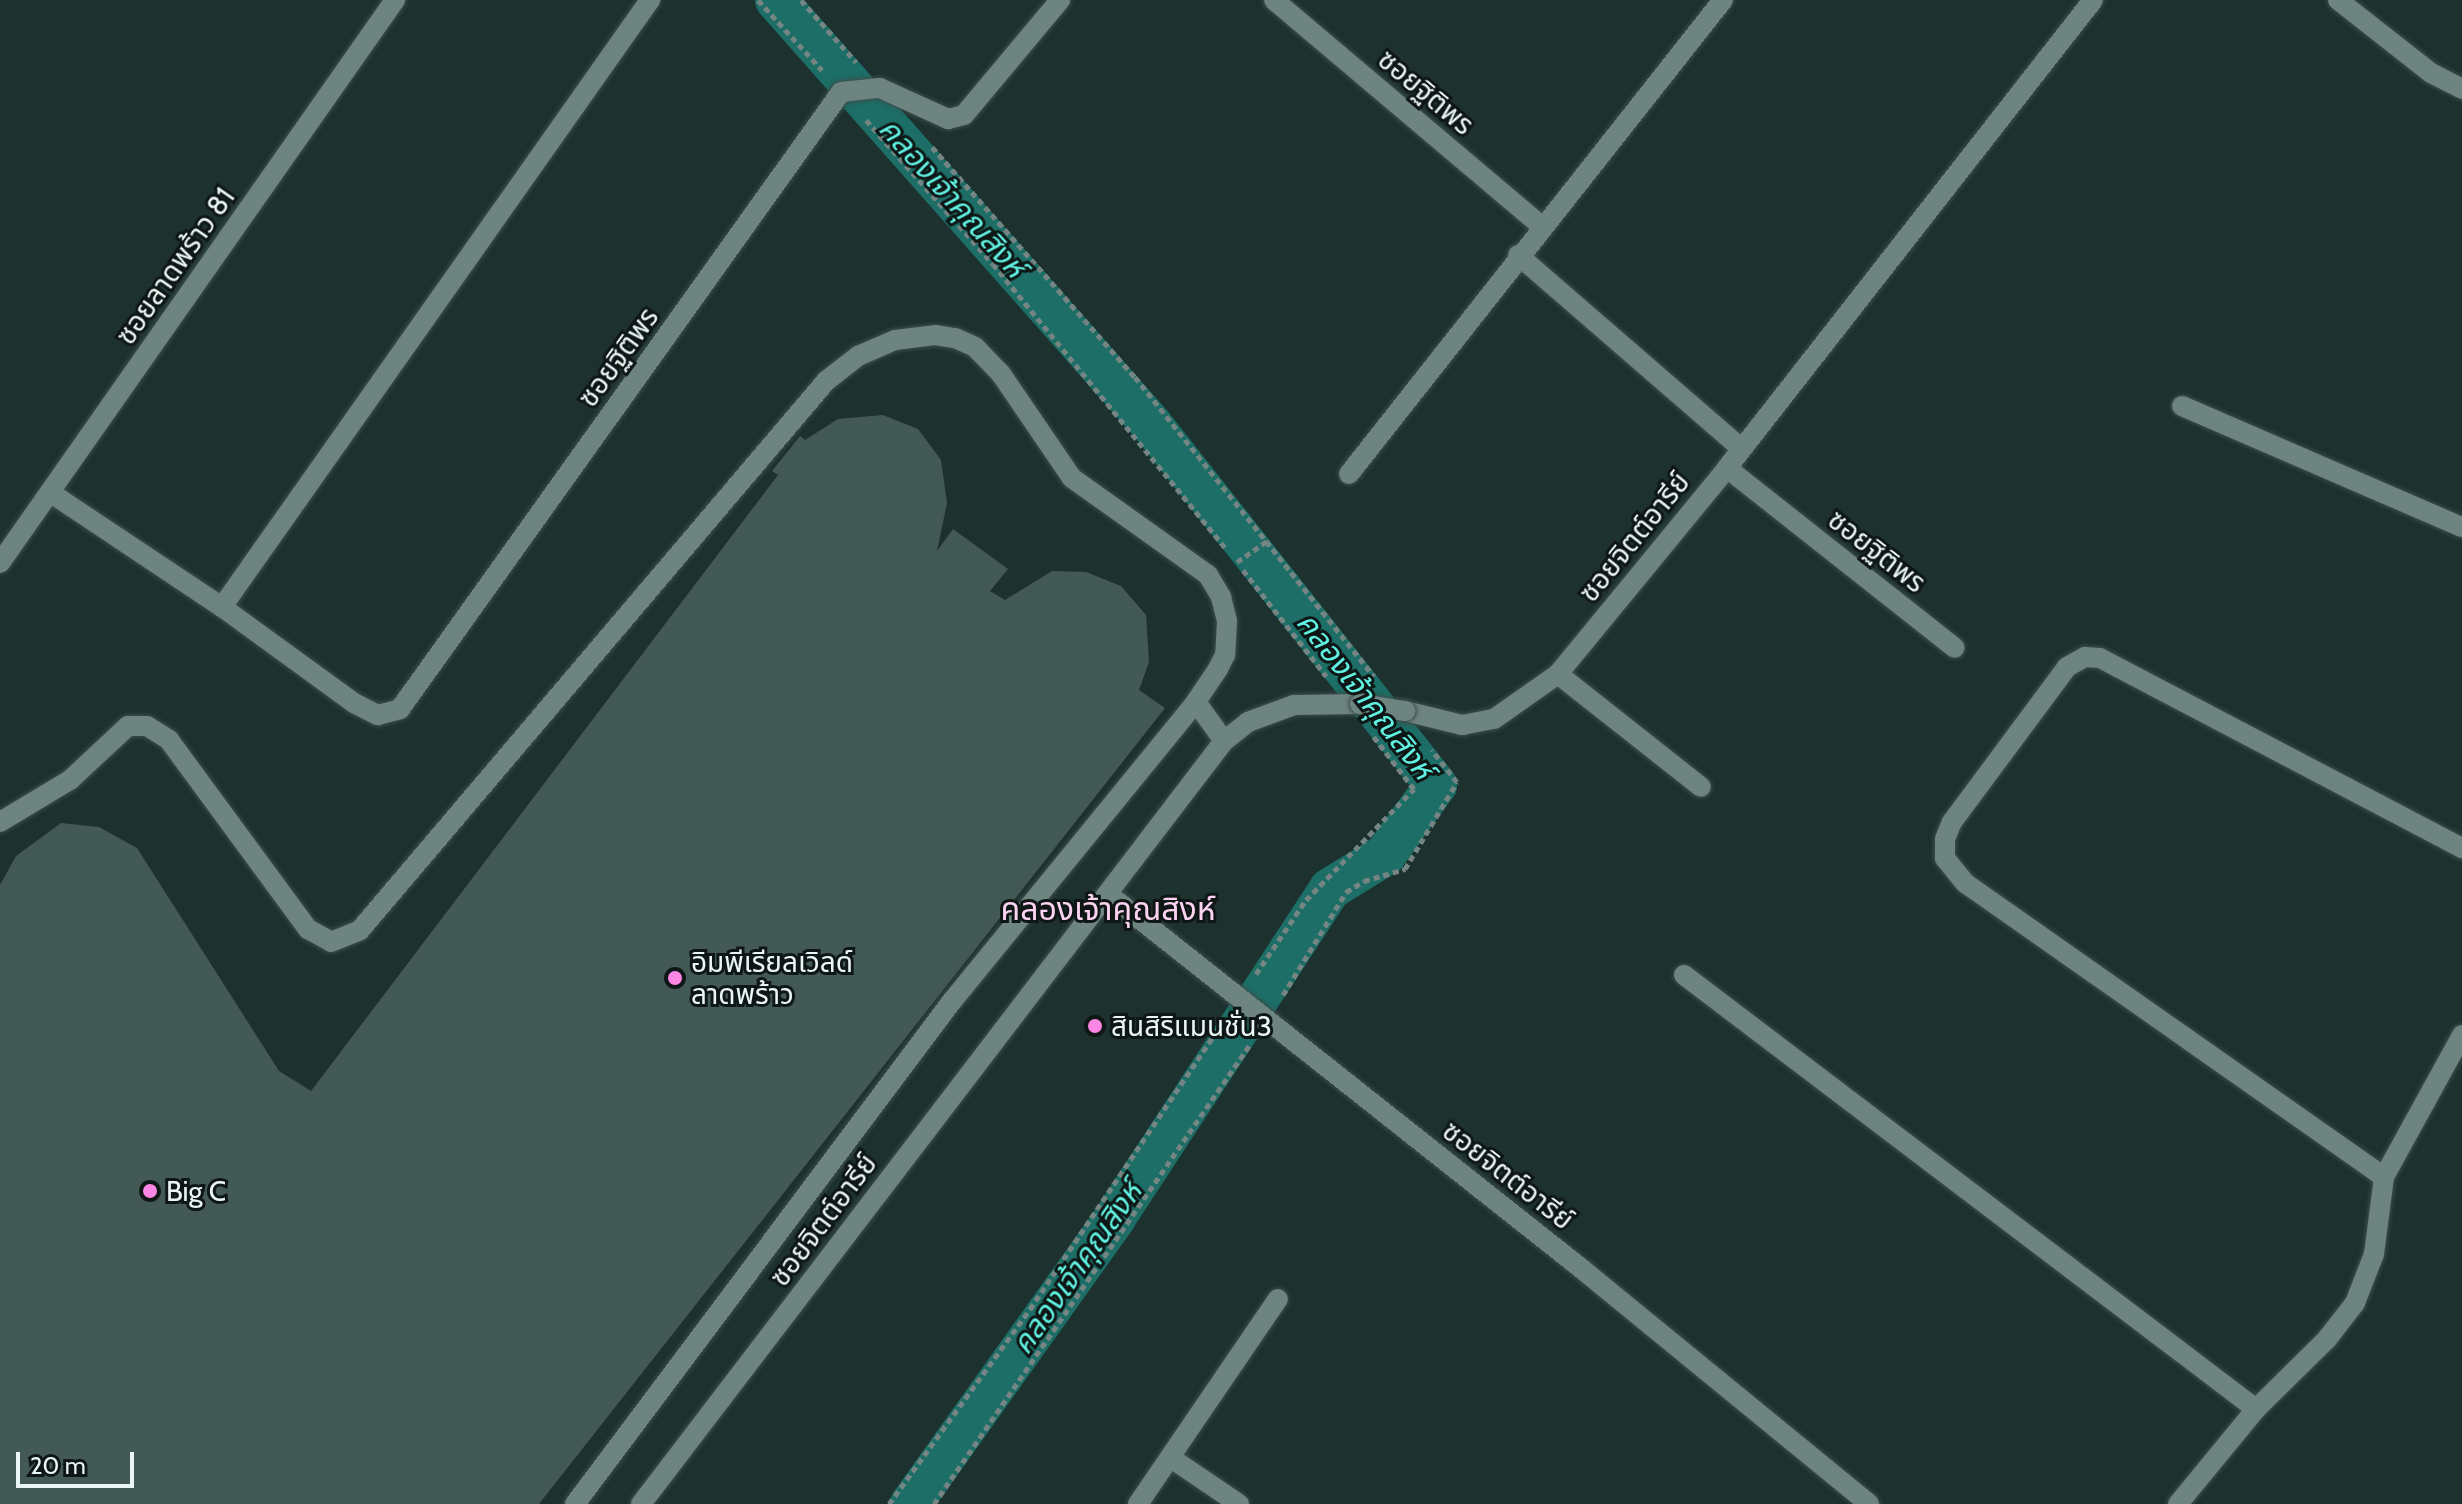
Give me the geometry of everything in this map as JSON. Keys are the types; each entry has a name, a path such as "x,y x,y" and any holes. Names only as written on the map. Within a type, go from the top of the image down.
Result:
{"street":[{"name":"ซอยลาดพร้าว 81","path":"0,563 395,0"},
{"path":"222,607 650,0"},
{"path":"841,92 880,88 948,119 964,115 1060,0"},
{"name":"ซอยฐิติพร","path":"1274,0 1541,226"},
{"path":"1349,474 1518,255 1723,0"},
{"name":"ซอยจิตต์อารีย์","path":"641,1504 1224,741 1248,722 1294,705 1354,704 1405,711 1462,725 1494,719 1558,674 1727,468 2093,0"},
{"path":"2338,0 2431,73 2462,89"},
{"name":"ซอยฐิติพร","path":"51,493 222,607 354,703 378,715 400,709 841,92"},
{"path":"1518,255 1742,449"},
{"path":"0,822 70,780 128,726 147,726 169,740 308,929 331,942 360,930 826,381 858,356 895,340 914,336 955,338 991,360 1072,478 1208,575 1221,597 1228,639 1218,669 1196,702 952,1001 575,1504"},
{"path":"2182,406 2462,527"},
{"name":"ซอยฐิติพร","path":"1727,468 1955,648"},
{"path":"2384,1177 1965,883 1945,858 1945,839 1952,822 2067,667 2085,657 2100,658 2462,848"},
{"path":"1558,674 1701,787"},
{"path":"1196,702 1224,741"},
{"name":"ซอยจิตต์อารีย์","path":"1108,894 1582,1269 1869,1504"},
{"path":"1684,975 2256,1409"},
{"path":"2178,1504 2256,1409 2327,1339 2355,1303 2374,1254 2384,1177 2462,1035"},
{"path":"1138,1504 1278,1299"},
{"path":"1171,1458 1239,1504"}],"path":[{"path":"758,0 993,264 1354,704 1414,789 1306,900 1030,1309 889,1504"},
{"path":"801,0 880,88"},
{"path":"931,146 1135,377 1381,685"},
{"path":"1237,562 1268,540"},
{"path":"934,1504 1266,1020 1346,892 1364,881 1405,869 1457,782 1429,746"}],"building":[{"name":"อิมพีเรียลเวิลด์ ลาดพร้าว","path":"883,415 918,429 941,460 947,503 937,551 953,529 1008,569 990,591 1005,600 1052,571 1086,572 1121,586 1146,615 1149,662 1139,690 1165,708 539,1504 0,1504 0,885 16,856 61,823 99,827 137,848 279,1071 311,1091 778,475 772,471 800,436 805,440 838,419"}],"waterway":[{"name":"คลองเจ้าคุณสิงห์","path":"776,0 1151,424 1436,785 1385,855 1330,889 1115,1218 911,1504"}],"place":[{"name":"อิมพีเรียลเวิลด์ ลาดพร้าว","path":"675,978"},
{"name":"สินสิริแมนชั่น3","path":"1095,1026"},
{"name":"Big C","path":"150,1191"}],"district":[{"name":"คลองเจ้าคุณสิงห์","path":"1108,909"}]}
